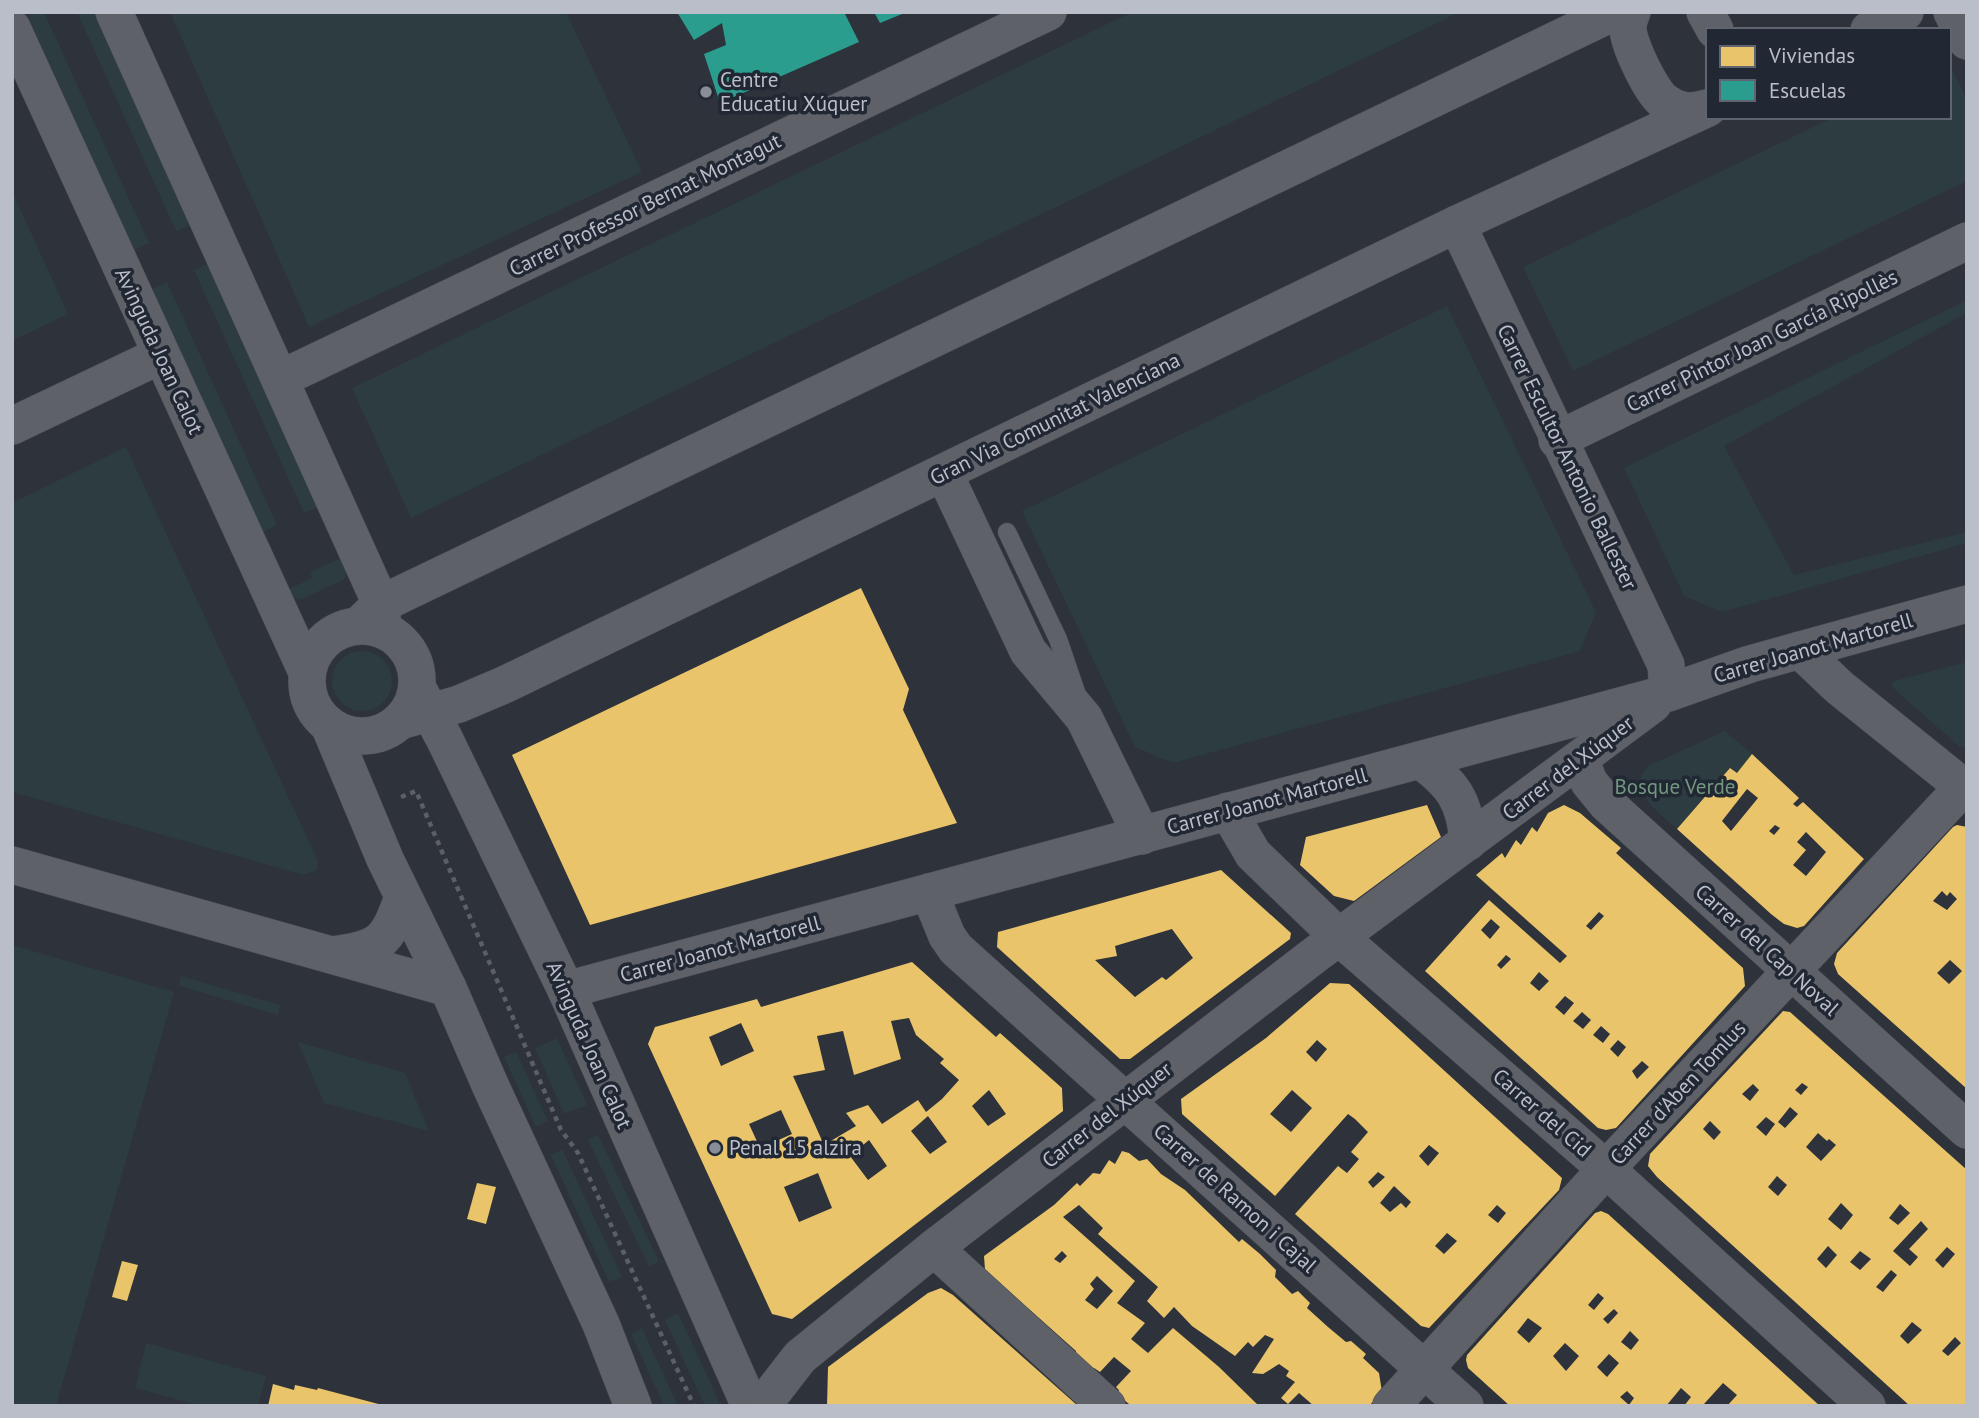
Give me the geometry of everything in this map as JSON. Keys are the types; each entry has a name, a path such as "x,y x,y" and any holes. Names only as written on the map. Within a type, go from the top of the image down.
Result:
{"street":[{"path":"114,12 280,379 374,619 410,653 416,670 416,708 384,731 365,736 346,733 329,725 318,715 307,687 307,672 313,655 324,640 340,630 374,619 1614,12"},
{"name":"Carrer Professor Bernat Montagut","path":"280,379 1048,12"},
{"name":"Gran Via Comunitat Valenciana","path":"1632,12 1628,29 1630,42 1657,96 1677,110 1692,112 1706,108"},
{"path":"1706,12 1714,28"},
{"path":"1872,28 1905,12"},
{"path":"1952,12 1967,41"},
{"name":"Avinguda Joan Calot","path":"12,29 307,672"},
{"name":"Gran Via Comunitat Valenciana","path":"416,708 506,684 1457,224 1706,108"},
{"name":"Carrer Escultor Antonio Ballester","path":"1457,224 1665,665 1668,693"},
{"name":"Carrer Pintor Joan García Ripollès","path":"1557,440 1967,241"},
{"path":"12,426 161,355"},
{"path":"944,473 1028,651 1084,718 1142,836"},
{"name":"Carrer Joanot Martorell","path":"566,990 1668,693 1749,664 1967,604"},
{"path":"1800,650 1839,687 1966,787"},
{"name":"Carrer del Xúquer","path":"762,1406 800,1357 934,1248 1339,937 1668,693"},
{"name":"Avinguda Joan Calot","path":"416,708 445,740 566,990 750,1406"},
{"path":"329,725 403,897 448,988 601,1324 633,1406"},
{"name":"Carrer del Cap Noval","path":"1580,759 1589,782 1607,804 1967,1130"},
{"path":"1420,760 1437,772 1458,797 1466,819 1468,842"},
{"name":"Carrer d'Aben Tomlus","path":"1391,1406 1606,1169 1966,787"},
{"name":"Carrer del Cid","path":"1228,811 1253,853 1339,937 1606,1169 1867,1406"},
{"path":"12,865 448,988"},
{"name":"Carrer de Ramon i Cajal","path":"929,892 947,936 956,950 1465,1406"},
{"path":"331,955 355,952 376,945 392,928 403,897"},
{"path":"934,1248 1107,1406"}],"lane":[{"path":"1007,532 1058,639 1084,718"}],"green space":[{"path":"26,12 44,12 149,243 134,250"},
{"path":"77,12 94,12 191,225 176,231"},
{"path":"170,12 566,12 642,172 309,327"},
{"path":"1132,12 1460,12 411,518 352,388"},
{"path":"1951,68 1967,100 1967,181 1573,371 1523,267 1830,119 1951,119"},
{"path":"12,191 68,314 12,341"},
{"path":"209,264 319,507 304,513 194,270"},
{"path":"167,282 277,525 262,532 152,289"},
{"path":"1967,300 1967,313 1724,446 1794,575 1967,532 1967,543 1722,612 1684,596 1624,468"},
{"path":"1447,306 1596,612 1580,651 1173,763 1135,747 1022,511"},
{"path":"126,447 318,861 317,870 303,875 12,792 12,503"},
{"path":"341,558 347,571 345,579 302,599 293,597 289,589 312,578 310,572"},
{"path":"362,651 374,653 387,664 392,681 390,693 379,706 362,711 350,709 337,698 332,681 334,669 345,656"},
{"path":"1967,662 1967,748 1960,747 1891,686 1894,681"},
{"name":"Bosque Verde","path":"1725,731 1752,754 1737,773 1729,769 1677,829 1647,799 1641,784 1641,775 1648,766"},
{"path":"12,945 174,992 56,1406 12,1406"},
{"path":"181,976 280,1005 278,1015 179,986"},
{"path":"557,1038 587,1105 564,1114 535,1048"},
{"path":"298,1042 405,1073 429,1131 324,1103"},
{"path":"516,1052 548,1121 536,1127 504,1057"},
{"path":"598,1135 659,1261 649,1267 588,1140"},
{"path":"562,1149 622,1277 609,1282 551,1155"},
{"path":"678,1313 721,1406 705,1406 665,1320"},
{"path":"642,1328 678,1406 664,1406 631,1334"},
{"path":"146,1343 266,1376 258,1406 201,1406 135,1388"}],"building: Viviendas":[{"path":"861,588 909,689 903,710 957,823 590,925 512,755"},
{"path":"1752,754 1799,798 1793,804 1797,807 1803,802 1864,859 1804,926 1797,928 1784,924 1677,829 1730,768 1737,773","holes":["1747,789 1758,798 1731,831 1722,821","1775,825 1780,828 1774,835 1769,831","1806,832 1826,852 1806,876 1793,865 1806,850 1797,842"]},
{"path":"1427,805 1441,837 1354,901 1334,896 1300,865 1306,837"},
{"path":"1564,805 1580,813 1621,848 1616,853 1743,968 1745,986 1616,1128 1606,1130 1598,1128 1425,971 1489,900 1560,963 1567,956 1476,875 1502,853 1505,858 1516,840 1521,845 1532,827 1537,832 1548,813","holes":["1599,912 1604,916 1591,930 1586,926","1491,919 1500,927 1490,939 1481,930","1506,955 1511,959 1501,969 1497,965","1539,972 1549,981 1539,991 1530,983","1565,996 1574,1003 1564,1015 1555,1007","1582,1012 1591,1020 1583,1029 1573,1021","1601,1026 1610,1034 1603,1043 1593,1035","1618,1040 1626,1047 1618,1057 1610,1049","1642,1061 1649,1067 1637,1079 1632,1071"]},
{"path":"1953,827 1967,827 1967,1089 1838,974 1834,964 1837,953","holes":["1942,891 1947,896 1950,892 1957,899 1947,910 1933,901","1950,960 1962,971 1949,984 1937,973"]},
{"path":"1221,870 1291,933 1290,939 1130,1059 1120,1059 997,947 998,932","holes":["1172,929 1193,958 1166,980 1162,977 1135,997 1095,960 1117,956 1115,946"]},
{"path":"912,962 996,1037 1000,1033 1062,1088 1063,1111 792,1319 772,1314 648,1044 655,1027 757,999 761,1007","holes":["909,1018 916,1035 944,1059 940,1063 959,1080 926,1112 918,1100 882,1124 868,1105 846,1113 856,1126 824,1145 793,1076 825,1070 817,1036 843,1031 854,1075 901,1059 891,1021","741,1023 754,1051 721,1066 709,1037","989,1090 1006,1114 988,1126 972,1106","781,1110 792,1134 760,1148 749,1124","928,1116 947,1142 930,1154 911,1131","869,1140 887,1166 868,1180 850,1156","818,1173 832,1208 799,1222 784,1187"]},
{"path":"1330,983 1349,984 1562,1178 1559,1190 1429,1328 1421,1326 1295,1214 1338,1166 1347,1173 1359,1159 1351,1152 1368,1132 1355,1119 1348,1114 1275,1196 1182,1114 1181,1099 1266,1038","holes":["1317,1040 1327,1049 1316,1062 1306,1052","1292,1090 1312,1108 1291,1132 1270,1114","1429,1145 1439,1153 1428,1166 1419,1156","1378,1172 1385,1177 1373,1188 1368,1182","1394,1186 1411,1202 1406,1208 1401,1203 1390,1212 1380,1203","1497,1205 1506,1213 1498,1223 1488,1215","1447,1233 1457,1241 1444,1254 1435,1246"]},
{"path":"1783,1011 1790,1012 1967,1170 1967,1406 1910,1406 1657,1177 1648,1166 1650,1154","holes":["1802,1083 1808,1087 1801,1095 1795,1090","1753,1084 1759,1090 1750,1101 1742,1094","1790,1107 1798,1114 1785,1128 1778,1122","1766,1117 1775,1124 1766,1136 1756,1127","1710,1121 1721,1132 1714,1140 1703,1129","1818,1133 1836,1145 1821,1161 1806,1147","1777,1176 1787,1185 1778,1196 1768,1187","1841,1203 1853,1215 1841,1230 1828,1219","1900,1204 1910,1213 1898,1225 1889,1218","1921,1221 1928,1229 1909,1249 1918,1257 1910,1266 1893,1251","1828,1246 1837,1255 1826,1268 1817,1259","1947,1247 1955,1254 1943,1268 1935,1260","1860,1251 1871,1259 1860,1270 1850,1262","1891,1270 1897,1275 1883,1292 1876,1287","1912,1322 1922,1330 1908,1344 1900,1336","1955,1337 1961,1343 1948,1356 1942,1351"]},
{"path":"1122,1151 1139,1161 1147,1159 1161,1174 1185,1190 1239,1242 1242,1239 1260,1254 1276,1270 1275,1277 1292,1294 1298,1291 1310,1303 1307,1308 1346,1342 1351,1341 1366,1354 1363,1358 1379,1373 1382,1392 1369,1406 1314,1406 1299,1393 1288,1404 1281,1398 1295,1382 1286,1376 1289,1371 1279,1364 1263,1374 1252,1373 1274,1339 1265,1335 1253,1347 1248,1342 1235,1356 1192,1326 1174,1307 1164,1318 1147,1301 1158,1287 1098,1234 1103,1228 1079,1205 1063,1217 1135,1281 1117,1303 1145,1323 1131,1339 1148,1353 1173,1328 1259,1406 1129,1404 1117,1394 1119,1390 1116,1387 1131,1371 1114,1357 1100,1372 1094,1368 1090,1371 1075,1357 1076,1351 985,1270 984,1256 1054,1205 1077,1183 1080,1186 1093,1173 1100,1174 1109,1160 1115,1164","holes":["1062,1251 1067,1256 1060,1263 1054,1259","1097,1276 1113,1291 1097,1309 1085,1300 1094,1289 1090,1284"]},
{"path":"477,1183 496,1187 486,1224 467,1219"},
{"path":"1601,1211 1608,1214 1820,1406 1727,1406 1737,1395 1723,1383 1704,1404 1706,1406 1684,1406 1691,1397 1681,1388 1666,1406 1510,1406 1468,1368 1467,1355 1595,1213","holes":["1598,1293 1604,1298 1594,1310 1588,1305","1614,1309 1618,1313 1608,1324 1603,1319","1528,1318 1542,1328 1529,1343 1517,1332","1630,1331 1639,1340 1631,1350 1621,1342","1565,1343 1579,1356 1566,1371 1553,1356","1609,1354 1619,1363 1607,1377 1597,1367","1627,1391 1634,1398 1629,1405 1620,1397"]},
{"path":"122,1261 138,1265 127,1301 112,1297"},
{"path":"941,1288 953,1295 1078,1406 827,1406 828,1367 928,1293"},
{"path":"273,1384 294,1390 295,1385 317,1390 318,1388 386,1406 268,1406"}],"building: Escuelas":[{"path":"677,12 844,12 859,42 720,103 704,54 726,45 722,23 694,40"},
{"path":"874,12 907,12 880,23"}],"place":[{"name":"Centre Educatiu Xúquer","path":"706,92"},
{"name":"Penal 15 alzira","path":"715,1148"}]}
